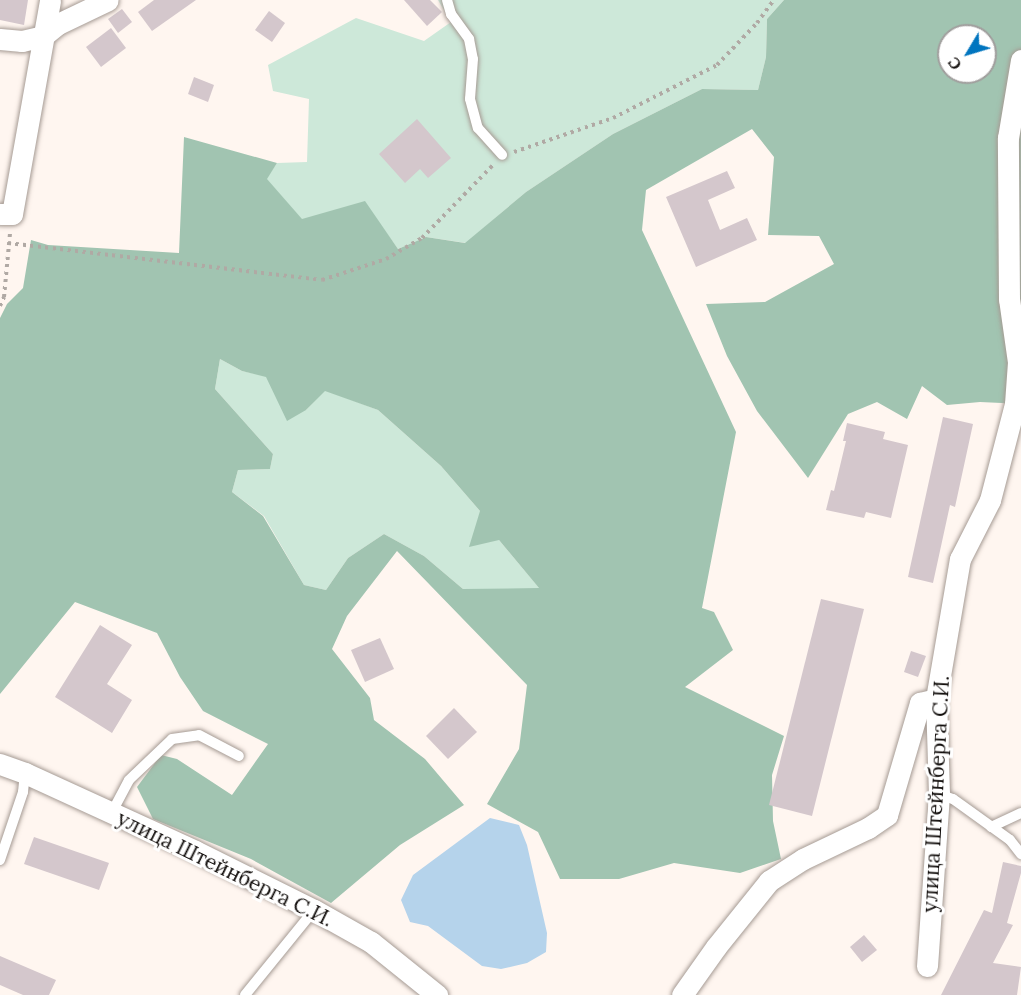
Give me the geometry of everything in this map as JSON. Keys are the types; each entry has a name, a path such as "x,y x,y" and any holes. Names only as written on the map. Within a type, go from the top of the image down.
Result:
{"street":[{"path":"6,214 50,0"},
{"path":"0,39 22,41 43,36 58,24 108,0"},
{"name":"улица Штейнберга С.И.","path":"927,966 939,794 936,699 960,559 990,500 1015,404 1018,362 1009,299 1008,138 1021,60"},
{"path":"682,995 716,947 769,881 803,859 868,828 887,815 920,703 936,699"},
{"name":"улица Штейнберга С.И.","path":"0,764 25,773 195,851 314,910 371,942 436,995"}],"lane":[{"path":"447,0 450,14 469,39 473,59 470,99 478,128 502,155"},
{"path":"111,814 129,780 172,739 199,735 239,756"},
{"path":"0,860 23,792 25,773"},
{"path":"939,794 953,799 1010,840 1021,854"},
{"path":"991,827 1021,813"},
{"path":"245,995 314,910"}],"path":[{"path":"8,243 322,280 386,259 422,238 502,155 613,118 717,65 757,23 774,0"},
{"path":"0,306 4,297 8,243 6,214"}],"green space":[{"path":"438,0 784,0 767,19 766,57 758,90 702,89 613,134 526,192 466,243 426,237 398,249 364,202 302,220 266,179 277,163 307,162 309,99 273,91 268,65 356,18 424,41 451,22"},
{"path":"784,0 1021,0 1021,404 980,402 947,405 922,386 907,419 877,402 848,414 808,478 757,411 727,356 706,304 765,302 834,264 819,236 768,235 774,157 752,129 646,190 642,230 736,432 702,608 714,612 733,650 685,687 784,736 772,775 773,821 781,859 740,873 674,863 619,879 560,879 538,832 487,804 519,749 527,685 397,551 347,616 332,649 370,698 374,720 425,759 464,805 400,845 331,903 251,859 153,819 137,787 161,755 177,759 232,795 268,744 203,711 180,677 157,633 75,602 0,694 0,318 7,304 23,288 31,240 48,245 179,253 184,137 277,163 267,179 302,219 365,201 398,249 426,237 465,243 526,192 613,134 702,89 758,90 766,57 767,19","holes":["220,359 242,371 266,377 287,421 306,410 325,391 378,410 441,466 480,511 469,547 499,540 539,588 463,589 424,556 384,534 348,558 326,590 304,585 263,516 232,492 238,470 270,469 273,454 215,389"]},
{"path":"220,359 242,371 266,376 306,410 325,390 378,410 441,466 480,511 499,540 540,589 463,589 424,556 384,534 348,558 326,590 304,585 264,516 232,492 238,470 270,469 273,454 215,389"}],"water":[{"path":"490,818 519,825 527,845 547,933 546,952 527,963 501,969 482,966 428,926 410,922 401,900 413,875"}],"building":[{"path":"0,0 28,0 24,25 0,20"},
{"path":"154,0 196,0 152,31 138,12"},
{"path":"404,0 430,0 442,12 427,26"},
{"path":"122,9 132,22 118,33 108,19"},
{"path":"269,11 285,23 272,42 255,30"},
{"path":"111,28 126,48 101,67 86,47"},
{"path":"194,77 214,85 208,102 188,94"},
{"path":"417,119 451,158 428,178 420,169 405,183 379,154"},
{"path":"727,171 735,188 708,200 720,230 747,218 757,240 696,267 666,197"},
{"path":"943,417 973,424 955,507 950,505 933,583 908,577"},
{"path":"847,423 885,432 883,439 908,445 891,518 866,512 864,518 826,510 831,490 834,491 846,441 843,441"},
{"path":"821,599 864,609 812,816 769,805"},
{"path":"100,625 132,645 107,684 132,700 112,733 55,697"},
{"path":"380,638 394,669 365,682 351,650"},
{"path":"911,651 926,656 918,677 904,672"},
{"path":"454,708 477,732 448,759 426,736"},
{"path":"34,837 109,863 99,890 24,864"},
{"path":"1003,862 1021,866 1021,873 1007,923 1013,925 993,963 1021,967 1017,995 941,995 984,910 992,913"},
{"path":"864,935 877,950 862,962 850,947"},
{"path":"0,956 56,980 49,995 23,995 0,985"}]}
